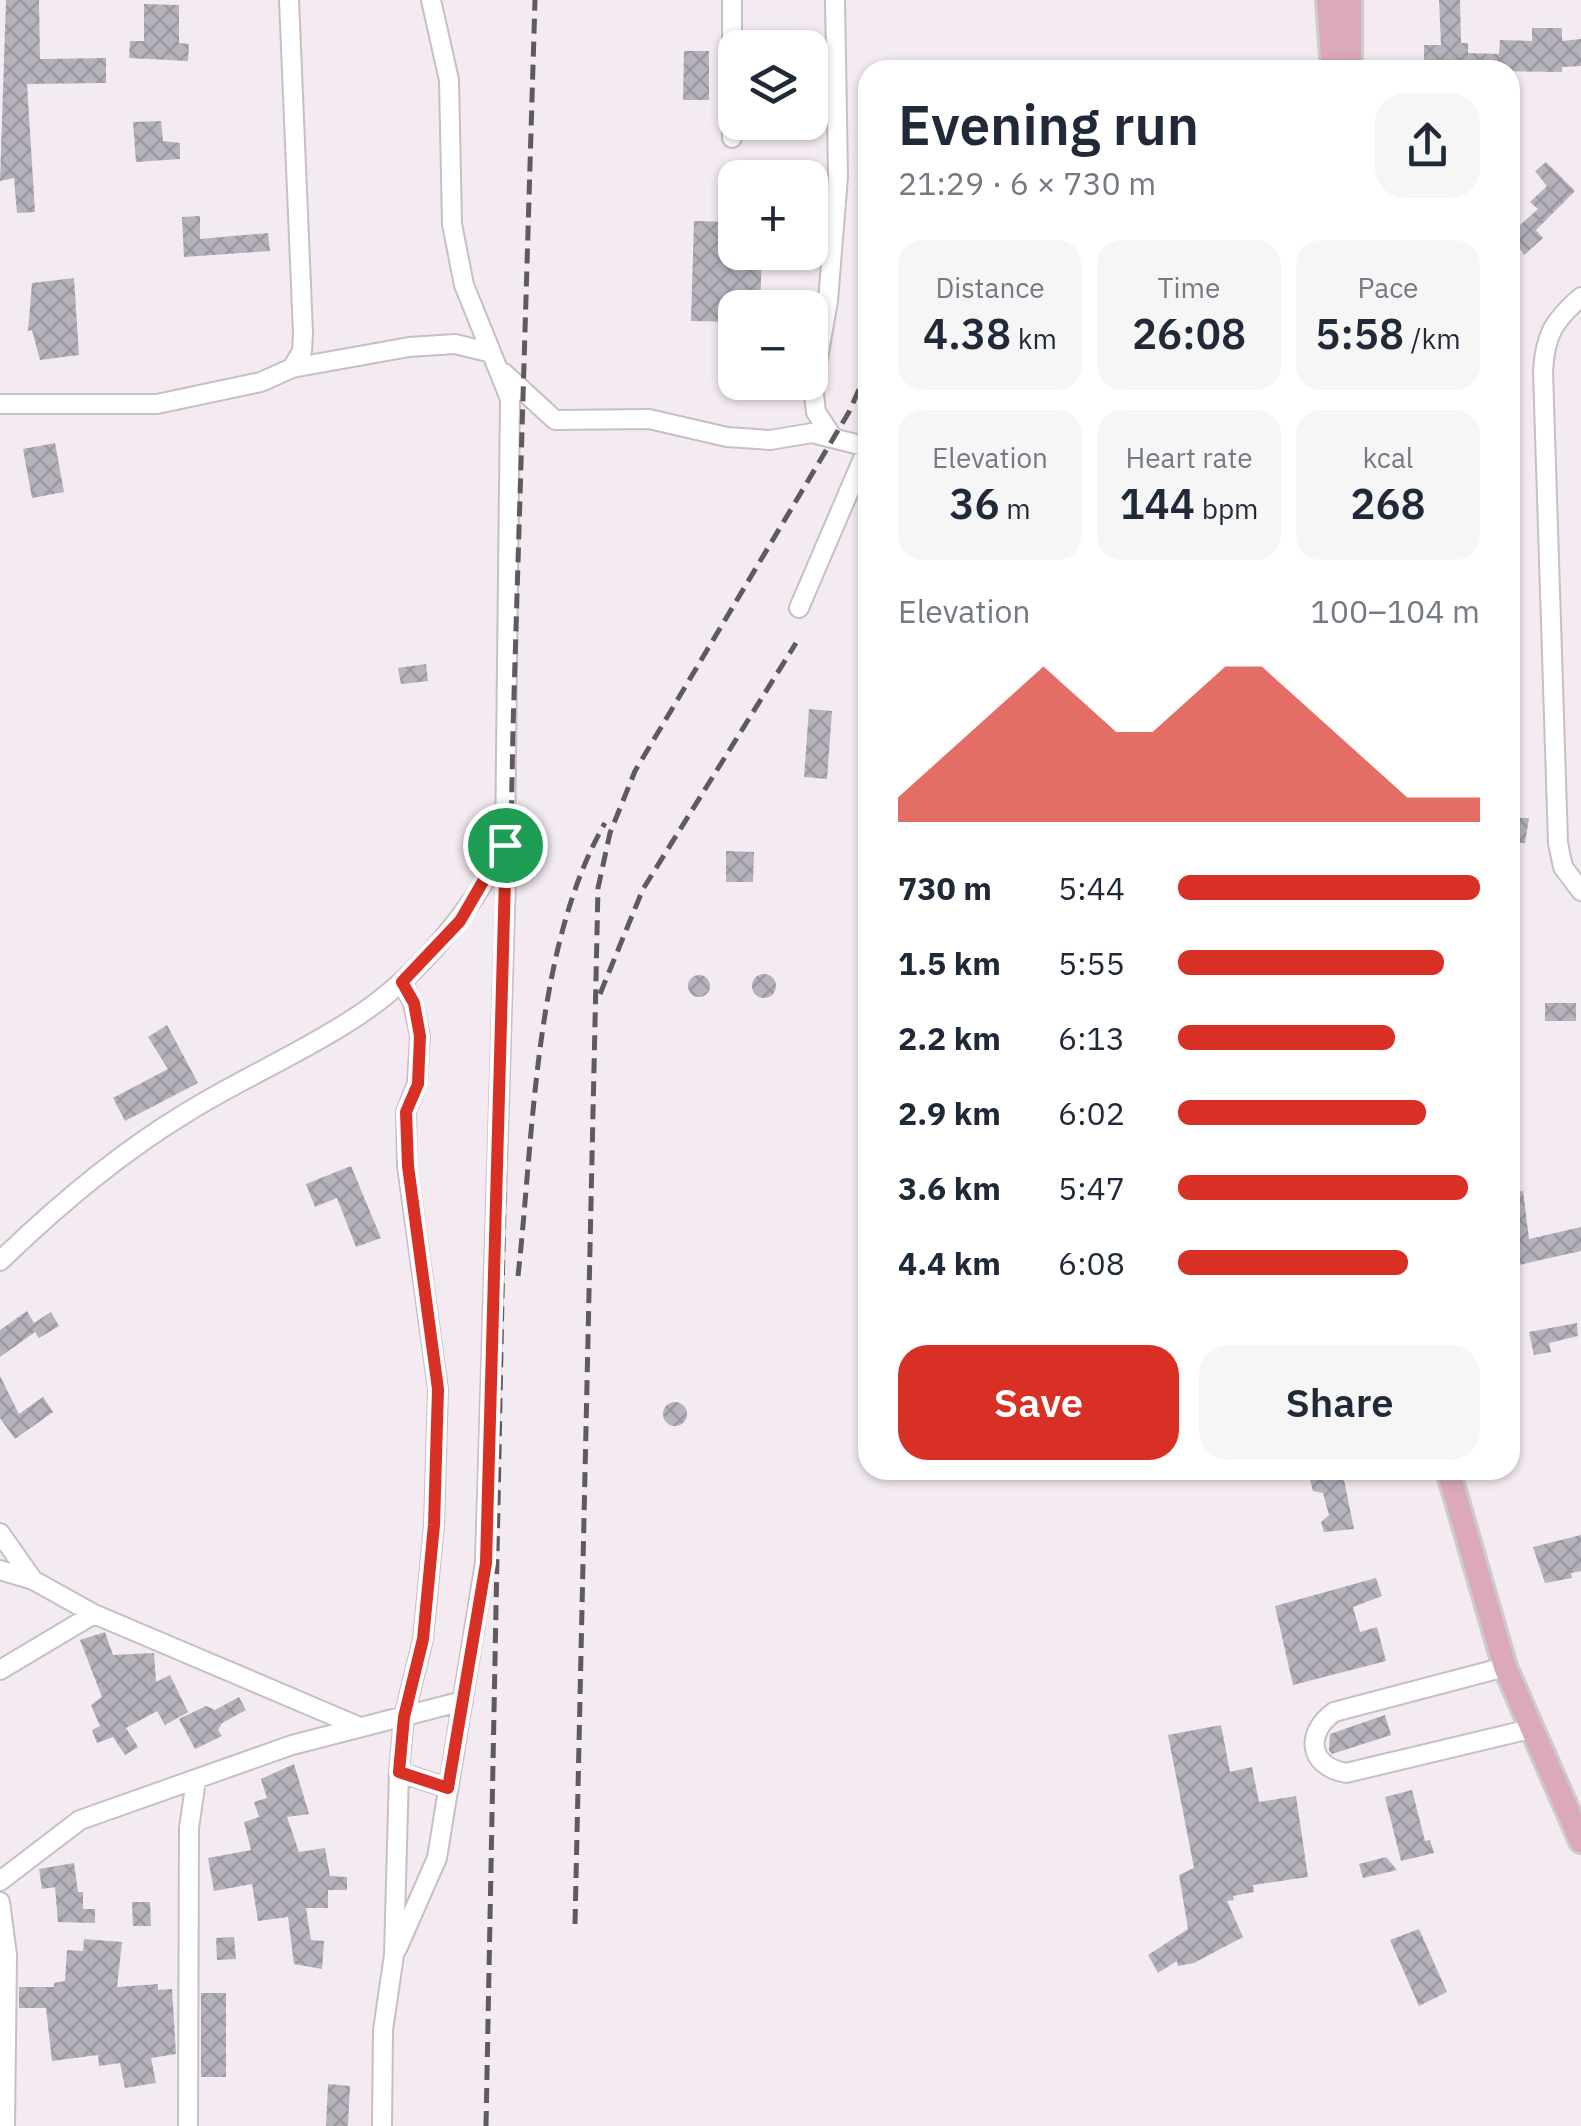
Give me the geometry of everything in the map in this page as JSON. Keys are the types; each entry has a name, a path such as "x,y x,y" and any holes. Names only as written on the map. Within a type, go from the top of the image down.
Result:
{"main road":[{"path":"1328,0 1332,60"},
{"path":"1350,0 1350,60"},
{"path":"1451,1480 1505,1667 1581,1841"}],"street":[{"path":"289,0 304,332 302,351 292,368"},
{"path":"431,0 450,80 452,224 464,285 488,352 500,369 555,420 648,419 727,436 770,440 831,436 858,444"},
{"path":"732,0 732,30"},
{"path":"831,436 816,412 813,386 828,301 838,176 835,0"},
{"path":"1581,297 1556,319 1547,335 1543,371 1558,843 1563,866 1581,891"},
{"path":"0,404 157,404 184,395 261,382 292,368 408,347 456,344 488,352"},
{"path":"394,1955 437,1858 486,1563 505,845 510,398 500,369"},
{"path":"799,608 858,470"},
{"path":"0,1260 86,1184 182,1115 346,1024 402,982 460,921 505,845"},
{"path":"382,2126 383,2030 394,1955 399,1772 404,1717 423,1639 434,1525 438,1389 408,1166 406,1112 418,1084 420,1036 414,1003 402,982"},
{"path":"0,1533 33,1580"},
{"path":"0,1570 33,1580 94,1614 360,1727"},
{"path":"0,1670 94,1614"},
{"path":"1505,1667 1334,1712 1318,1724 1312,1740 1316,1757 1328,1770 1346,1773 1530,1729"},
{"path":"0,1881 80,1820 292,1745 463,1701"},
{"path":"399,1772 448,1788"},
{"path":"188,2126 189,1828 196,1780"},
{"path":"0,1902 7,1955 5,2126"}],"building":[{"path":"6,0 39,0 40,59 106,58 106,83 27,84 35,212 17,213 14,178 0,181"},
{"path":"1439,0 1460,0 1461,43 1468,43 1468,53 1499,54 1500,40 1532,41 1532,28 1562,28 1562,41 1581,39 1581,66 1562,67 1562,72 1520,71 1520,60 1424,60 1424,45 1441,45"},
{"path":"144,4 179,5 179,43 189,44 188,61 129,58 130,41 144,41"},
{"path":"684,51 709,51 709,100 683,100"},
{"path":"161,121 163,141 180,143 180,159 136,162 133,122"},
{"path":"1546,162 1575,191 1536,230 1543,238 1524,255 1520,249 1520,225 1538,209 1530,202 1547,186 1535,171"},
{"path":"200,216 200,239 268,233 270,251 184,257 182,217"},
{"path":"694,221 718,222 718,270 761,270 761,290 718,290 718,322 691,321"},
{"path":"74,278 79,355 40,360 32,330 28,331 32,283"},
{"path":"55,443 64,492 32,498 23,449"},
{"path":"426,664 428,681 401,684 398,668"},
{"path":"809,709 832,711 827,779 804,777"},
{"path":"1520,818 1529,818 1525,843 1520,843"},
{"path":"726,851 754,852 753,882 726,882"},
{"path":"764,974 776,986 764,998 752,986"},
{"path":"699,975 707,978 707,994 699,997 691,994 688,986 691,978"},
{"path":"1545,1003 1576,1003 1576,1021 1545,1021"},
{"path":"167,1025 198,1083 125,1121 113,1098 168,1069 148,1037"},
{"path":"351,1166 381,1238 356,1247 337,1198 315,1207 306,1184"},
{"path":"1523,1191 1529,1239 1581,1227 1581,1251 1520,1265"},
{"path":"27,1311 34,1323 51,1312 59,1326 39,1338 35,1332 0,1357 0,1330"},
{"path":"1577,1323 1578,1336 1549,1343 1551,1352 1534,1355 1529,1332"},
{"path":"0,1376 19,1414 43,1397 53,1412 15,1439 0,1418"},
{"path":"675,1402 684,1405 684,1423 675,1426 666,1423 663,1414 666,1405"},
{"path":"1310,1480 1344,1480 1354,1529 1324,1532 1321,1522 1329,1515 1323,1493 1313,1491"},
{"path":"1581,1535 1581,1571 1571,1573 1572,1578 1545,1583 1533,1547"},
{"path":"1376,1578 1382,1596 1353,1607 1360,1632 1377,1627 1386,1661 1293,1685 1275,1606"},
{"path":"105,1632 113,1655 154,1653 156,1682 170,1675 188,1712 165,1725 157,1711 126,1728 138,1747 125,1755 113,1737 97,1743 92,1730 100,1726 91,1705 102,1697 80,1640"},
{"path":"239,1697 246,1710 222,1723 218,1730 222,1736 195,1749 179,1719 206,1706 215,1710"},
{"path":"1385,1715 1391,1735 1332,1754 1329,1750 1330,1734"},
{"path":"1221,1725 1230,1772 1252,1767 1259,1802 1296,1796 1308,1877 1253,1885 1254,1892 1233,1896 1234,1900 1227,1901 1243,1937 1194,1963 1178,1966 1177,1961 1158,1973 1148,1955 1188,1929 1179,1875 1194,1868 1168,1735"},
{"path":"294,1764 309,1814 287,1817 299,1852 325,1848 330,1876 347,1877 347,1890 328,1890 328,1908 306,1908 311,1940 324,1941 322,1969 294,1964 288,1917 258,1921 252,1884 214,1891 208,1858 251,1850 244,1822 259,1817 254,1802 267,1798 261,1779"},
{"path":"1412,1790 1425,1841 1430,1840 1434,1853 1401,1861 1385,1797"},
{"path":"1386,1857 1397,1870 1363,1878 1359,1864"},
{"path":"74,1863 78,1892 83,1892 83,1909 95,1909 95,1923 58,1922 55,1887 42,1889 39,1869"},
{"path":"132,1902 150,1902 151,1926 133,1926"},
{"path":"1419,1929 1447,1992 1419,2006 1390,1940"},
{"path":"234,1937 236,1959 217,1960 216,1938"},
{"path":"84,1939 122,1942 117,1987 158,1984 158,1990 172,1989 176,2054 151,2058 156,2083 125,2088 120,2063 99,2066 98,2055 52,2061 46,2008 19,2008 19,1987 54,1987 54,1983 65,1981 67,1950 83,1951"},
{"path":"201,1993 226,1993 226,2077 201,2077"},
{"path":"328,2084 350,2086 348,2126 326,2126"}],"railway":[{"path":"486,2126 513,728 535,0"},
{"path":"575,1924 598,888 610,833 635,771 858,392"},
{"path":"600,994 643,889 796,643"},
{"path":"518,1276 550,983 582,872 605,823"}],"route":[{"path":"506,842 486,1563 448,1788 399,1772 404,1717 423,1639 434,1525 438,1389 433,1332 413,1226 408,1166 406,1112 418,1084 420,1036 414,1003 402,982 460,921 505,845 506,842"}]}
